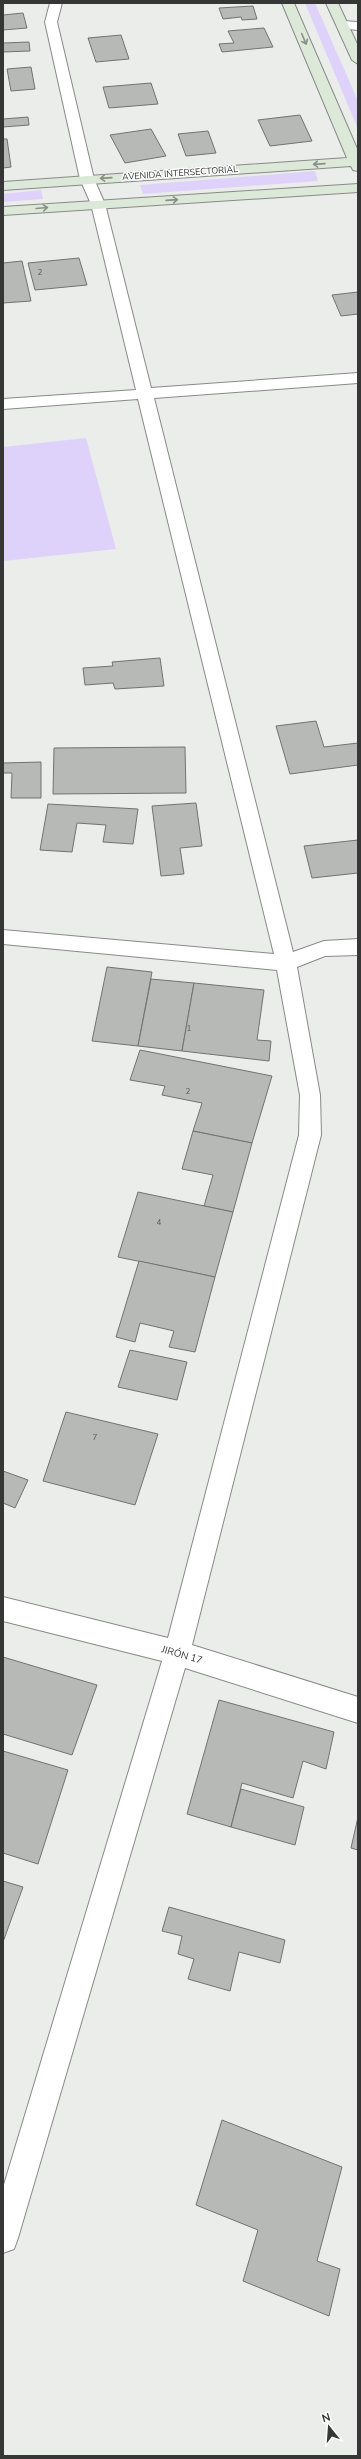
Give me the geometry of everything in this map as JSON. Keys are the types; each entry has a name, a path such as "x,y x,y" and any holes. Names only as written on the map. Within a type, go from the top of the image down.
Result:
{"street":[{"path":"3,2238 177,1653 310,1135 310,1095 286,963 98,204 87,179 51,22 56,3"},
{"path":"288,3 357,163"},
{"path":"332,3 358,60"},
{"path":"343,25 358,26"},
{"name":"AVENIDA INTERSECTORIAL","path":"3,186 87,179 357,163"},
{"path":"3,211 358,188"},
{"path":"3,404 358,378"},
{"path":"3,936 286,963 324,949 358,946"},
{"name":"JIRÓN 17","path":"3,1609 177,1653 358,1710"}],"shaded area":[{"path":"305,3 315,3 358,101 358,129"},
{"path":"315,171 318,181 143,194 140,185"},
{"path":"41,190 43,199 3,202 3,194"},
{"path":"86,438 116,549 3,561 3,447"}],"building":[{"path":"253,6 257,19 242,20 241,17 223,19 219,8"},
{"path":"23,13 27,28 3,30 3,15"},
{"path":"264,28 273,47 222,52 219,44 234,43 228,31"},
{"path":"121,35 129,59 96,62 88,38"},
{"path":"29,42 30,51 3,52 3,43"},
{"path":"31,67 35,89 11,91 7,69"},
{"path":"151,83 158,104 109,108 103,87"},
{"path":"300,115 312,141 270,146 258,120"},
{"path":"28,117 29,125 3,127 3,119"},
{"path":"151,129 166,156 125,163 110,135"},
{"path":"208,131 216,153 186,156 178,134"},
{"path":"3,139 7,139 11,167 3,168"},
{"path":"79,258 87,285 35,290 28,263"},
{"path":"22,261 31,301 3,303 3,263"},
{"path":"358,292 358,314 341,316 332,295"},
{"path":"160,658 164,686 115,689 113,683 85,685 83,668 113,666 112,662"},
{"path":"316,721 324,747 358,743 358,765 290,774 276,726"},
{"path":"185,747 186,793 53,794 54,748"},
{"path":"41,762 41,798 11,798 12,773 3,773 3,763"},
{"path":"196,803 202,846 180,848 184,874 161,876 152,806"},
{"path":"48,804 138,809 133,844 103,842 106,825 77,823 72,852 40,850"},
{"path":"358,840 358,873 312,878 304,846"},
{"path":"107,967 152,972 138,1046 92,1041"},
{"path":"151,979 194,983 182,1051 138,1046"},
{"path":"194,983 264,990 257,1040 271,1041 269,1061 182,1051"},
{"path":"140,1050 272,1076 252,1143 193,1131 202,1103 162,1095 165,1086 130,1080"},
{"path":"193,1131 252,1143 233,1212 204,1206 213,1175 182,1169"},
{"path":"138,1192 233,1212 215,1277 118,1257"},
{"path":"139,1261 215,1277 195,1352 169,1347 174,1331 140,1323 135,1342 116,1337"},
{"path":"130,1350 187,1362 177,1400 118,1387"},
{"path":"66,1412 158,1434 135,1505 43,1481"},
{"path":"3,1471 28,1480 15,1508 3,1503"},
{"path":"3,1657 97,1685 72,1755 3,1734"},
{"path":"219,1700 334,1732 326,1769 303,1761 293,1798 242,1783 231,1827 187,1814"},
{"path":"3,1751 68,1770 38,1864 3,1853"},
{"path":"241,1789 304,1807 295,1845 231,1827"},
{"path":"358,1817 358,1850 351,1848"},
{"path":"3,1881 23,1887 3,1942"},
{"path":"169,1907 285,1940 280,1963 239,1952 230,1991 188,1979 194,1959 178,1954 182,1936 162,1931"},
{"path":"222,2120 342,2167 317,2261 340,2269 329,2316 243,2281 258,2230 196,2205"}]}
